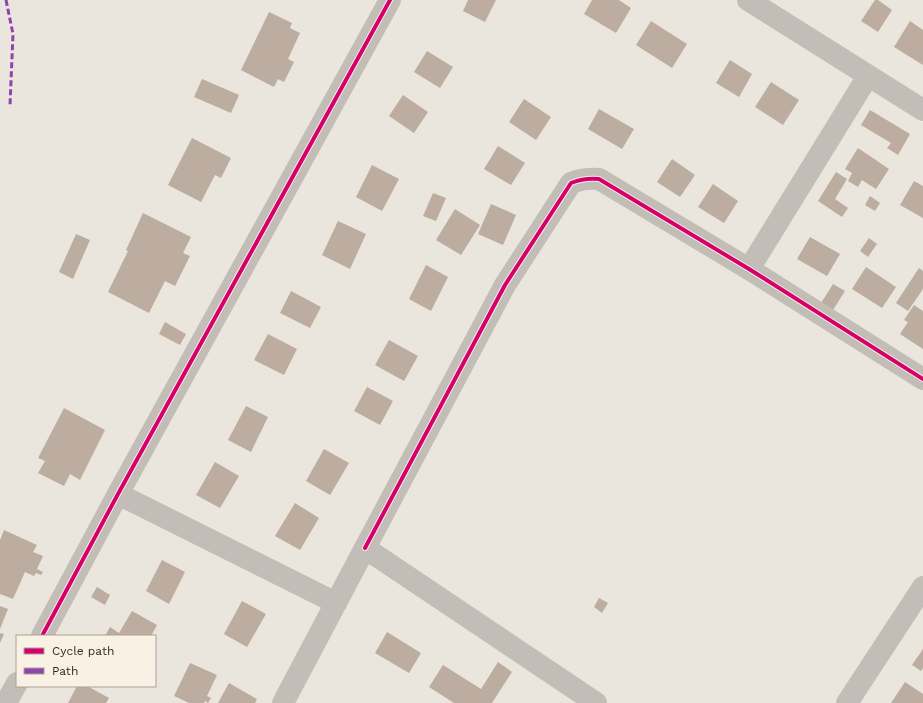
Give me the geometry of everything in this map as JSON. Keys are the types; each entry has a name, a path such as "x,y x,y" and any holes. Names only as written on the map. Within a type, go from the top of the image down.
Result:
{"street":[{"path":"43,635 118,494 390,0"},
{"path":"748,0 923,110"},
{"path":"749,270 868,76"},
{"path":"283,703 505,285 572,183 588,178 599,179 749,270 923,379"},
{"path":"118,494 336,603"},
{"path":"365,548 596,703"},
{"path":"847,703 923,587"},
{"path":"6,703 16,685"}],"building":[{"path":"468,0 496,0 485,22 463,11"},
{"path":"592,0 619,0 631,8 616,33 584,14"},
{"path":"875,0 878,0 892,10 878,32 861,21"},
{"path":"269,12 292,23 290,28 300,33 288,59 294,62 284,82 278,79 274,87 241,70"},
{"path":"651,21 687,44 672,68 636,45"},
{"path":"910,21 923,30 923,65 894,47"},
{"path":"427,51 453,67 440,88 414,72"},
{"path":"730,60 752,74 739,97 716,83"},
{"path":"202,79 239,95 231,113 194,97"},
{"path":"771,82 799,100 783,125 755,107"},
{"path":"403,95 428,112 414,133 389,116"},
{"path":"524,99 551,117 536,140 509,122"},
{"path":"599,109 634,129 622,149 588,129"},
{"path":"870,110 910,134 898,155 887,148 891,143 861,125"},
{"path":"192,138 231,158 221,178 215,175 201,202 168,185"},
{"path":"498,146 525,163 511,185 484,169"},
{"path":"858,148 889,169 876,189 862,180 858,187 848,181 852,173 845,169"},
{"path":"672,159 695,175 680,197 657,182"},
{"path":"372,165 399,179 382,211 356,197"},
{"path":"836,172 847,179 835,199 848,208 842,217 818,201"},
{"path":"914,181 923,186 923,218 900,205"},
{"path":"713,184 738,201 724,223 698,207"},
{"path":"433,193 446,198 436,221 423,216"},
{"path":"870,196 880,203 875,211 865,205"},
{"path":"491,204 516,215 503,245 478,234"},
{"path":"455,209 480,225 461,255 436,240"},
{"path":"143,213 191,237 183,253 190,256 175,286 165,281 149,313 108,292 128,251 126,250"},
{"path":"338,221 366,234 350,269 322,255"},
{"path":"76,234 90,240 73,279 59,272"},
{"path":"810,237 840,254 827,276 797,259"},
{"path":"869,238 877,244 868,257 860,251"},
{"path":"426,265 448,277 431,311 409,299"},
{"path":"866,267 896,287 882,308 852,289"},
{"path":"919,268 923,271 923,289 908,311 896,303"},
{"path":"833,284 845,291 833,310 821,303"},
{"path":"291,291 321,307 310,328 280,313"},
{"path":"914,305 923,311 923,349 900,334 908,322 904,320"},
{"path":"165,322 186,334 180,345 159,334"},
{"path":"268,334 297,349 284,375 254,360"},
{"path":"389,340 418,356 404,381 375,365"},
{"path":"367,387 393,401 380,425 354,411"},
{"path":"246,406 268,417 251,452 228,440"},
{"path":"64,408 105,430 80,480 70,474 64,486 38,473 45,461 38,458"},
{"path":"324,449 349,463 330,495 306,481"},
{"path":"215,462 239,476 220,508 196,495"},
{"path":"295,503 319,518 300,550 275,536"},
{"path":"4,530 37,545 33,552 43,556 37,569 43,572 41,575 36,573 34,576 25,572 13,599 0,594 0,540"},
{"path":"162,560 185,572 169,604 146,591"},
{"path":"97,587 110,595 105,605 91,597"},
{"path":"599,598 608,603 602,613 594,607"},
{"path":"242,601 266,614 247,647 224,634"},
{"path":"0,606 8,609 0,629"},
{"path":"132,611 157,625 152,635 106,635 110,627 119,633"},
{"path":"387,632 421,653 409,673 375,653"},
{"path":"0,633 4,634 0,643"},
{"path":"923,649 923,668 921,671 912,665"},
{"path":"498,662 512,672 492,703 454,703 429,687 443,665 481,689"},
{"path":"190,663 217,675 207,696 211,698 208,703 205,701 204,703 189,703 174,696"},
{"path":"905,682 923,694 923,703 891,703"},
{"path":"229,683 257,699 255,703 218,703"},
{"path":"76,687 89,687 109,698 106,703 68,703"}],"marked path":[{"path":"6,0 13,34 10,105"}],"cycle path":[{"path":"43,635 118,494 390,0"},
{"path":"365,548 505,285 571,183 588,179 599,179 749,269 923,379"}]}
